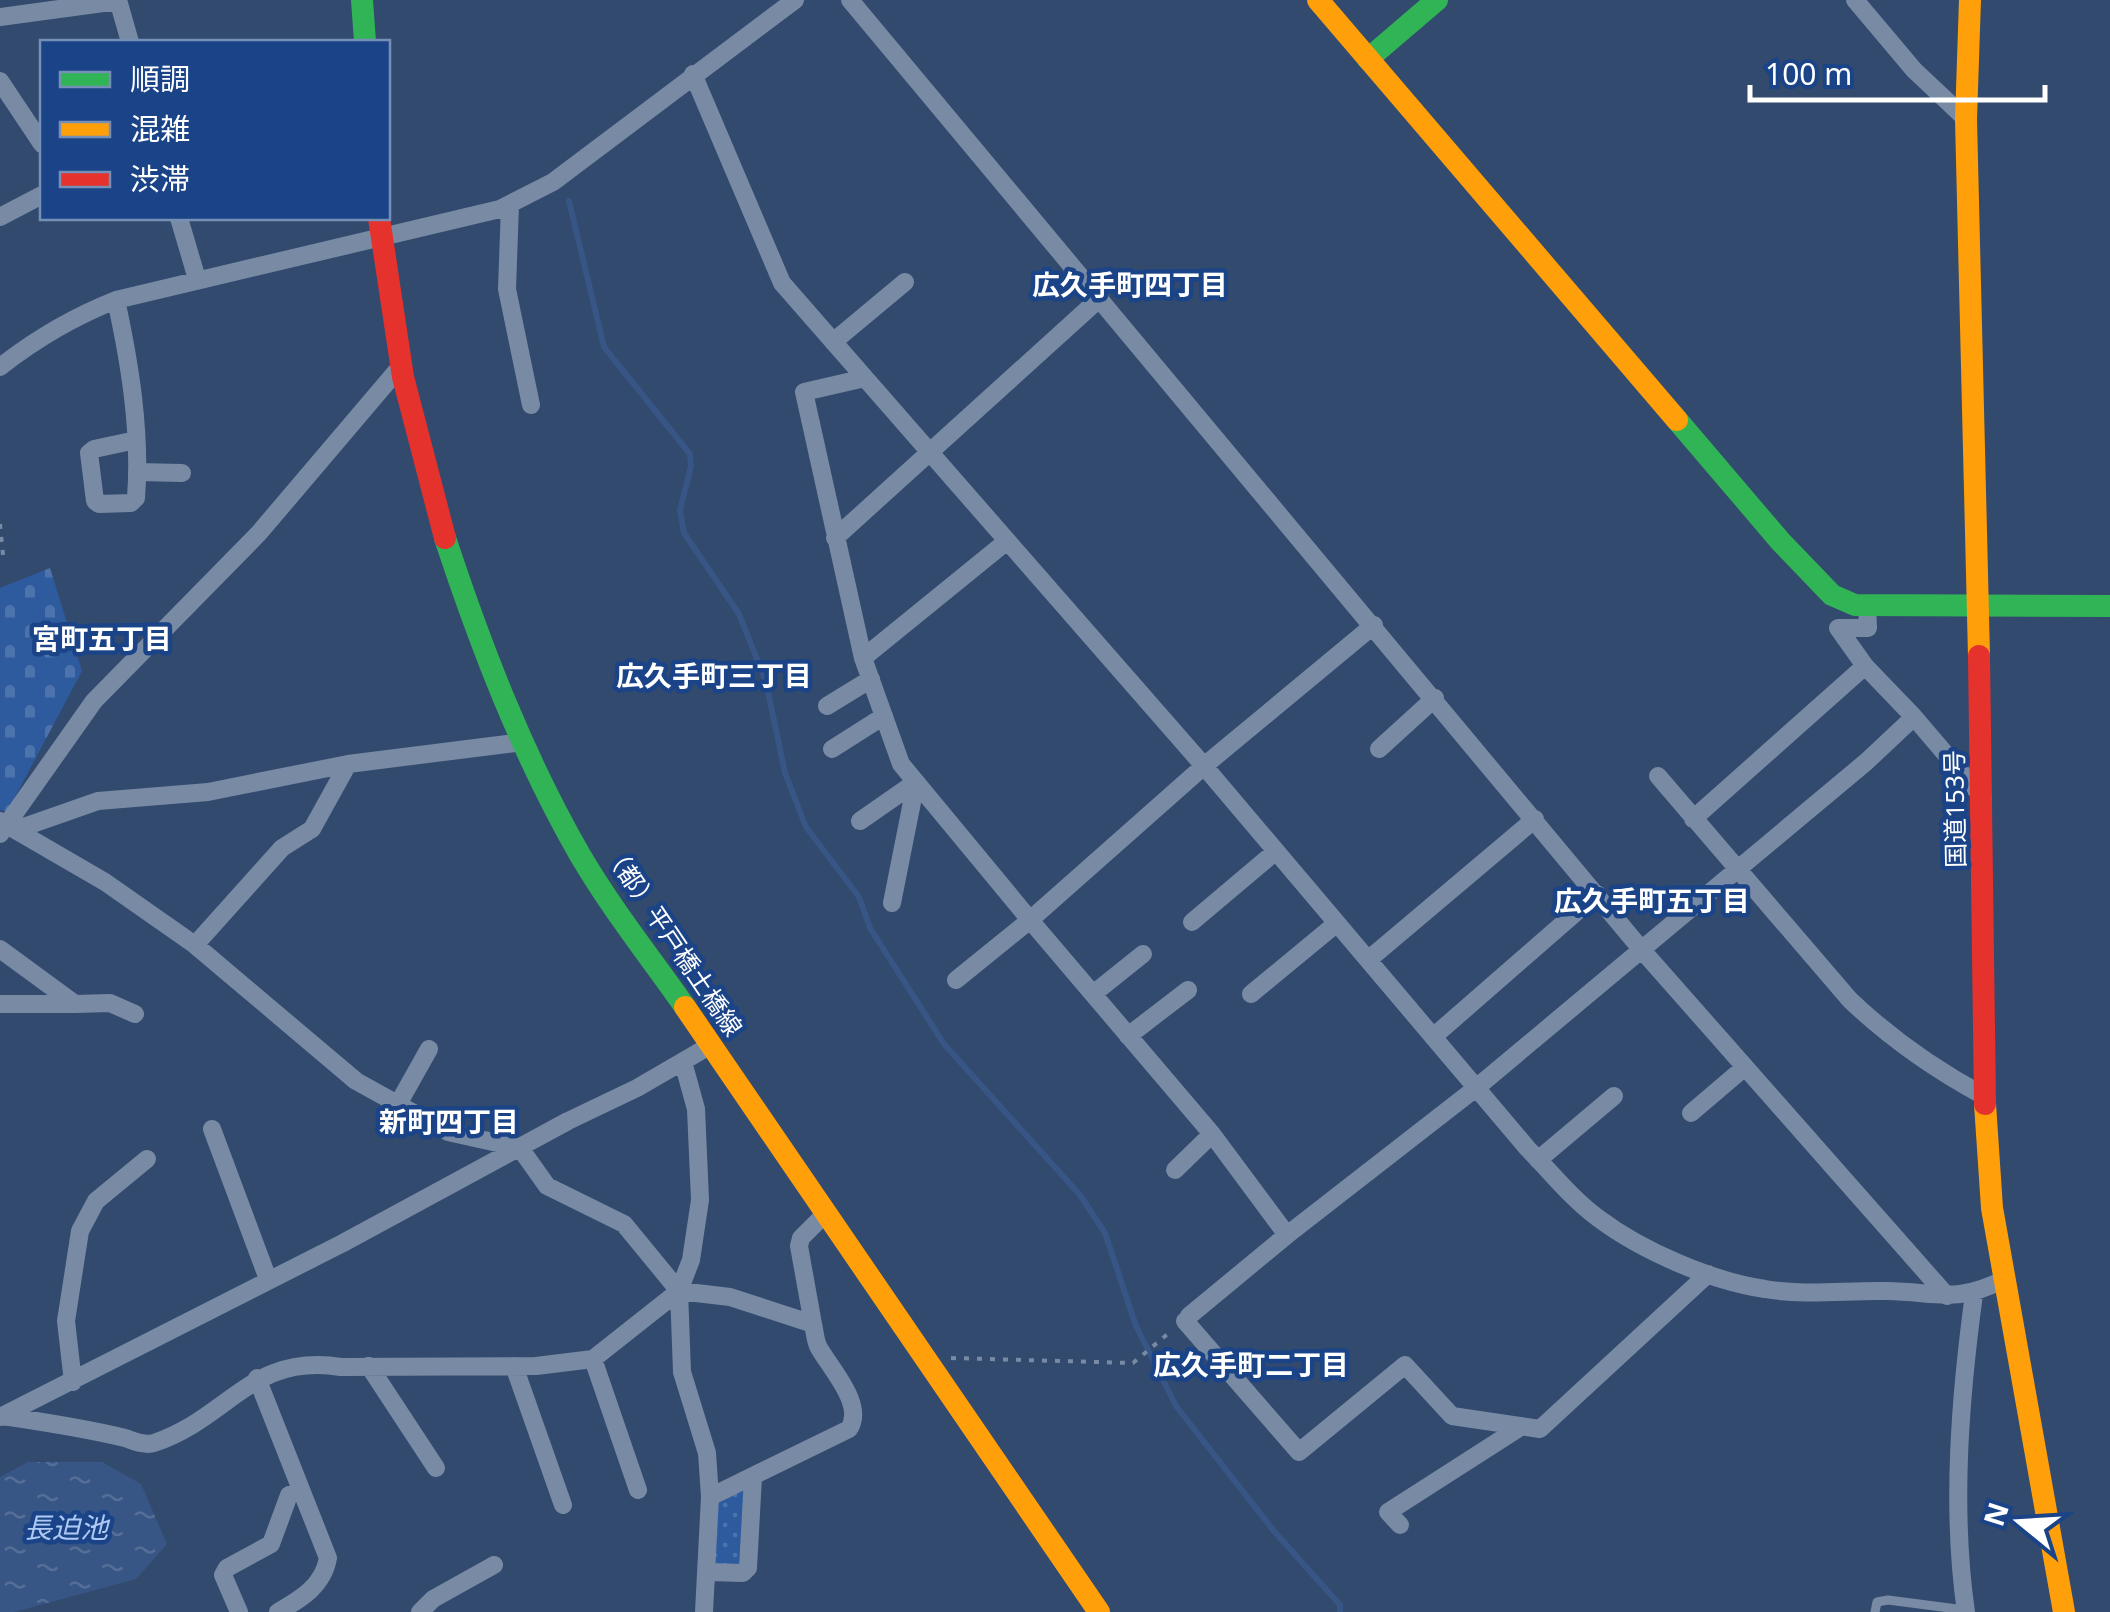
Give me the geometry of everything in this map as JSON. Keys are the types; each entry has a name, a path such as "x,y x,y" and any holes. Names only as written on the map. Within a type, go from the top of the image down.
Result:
{"main road":[{"path":"362,0 365,40"},
{"path":"1318,0 1792,554 1832,594 1856,606 2110,606"},
{"path":"1368,58 1437,0"},
{"name":"国道153号","path":"1970,0 1966,119 1976,575 1980,606 1984,1096 1992,1208 2064,1612"},
{"name":"（都）平戸橋土橋線","path":"380,227 400,367 440,524 524,742 569,835 824,1214 1100,1612"}],"street":[{"path":"0,367 35,340 116,300 380,227 482,214 510,204 553,182 795,0"},
{"path":"850,0 1642,949 1947,1296"},
{"path":"1855,0 1914,70 1966,119"},
{"path":"0,17 118,1 129,40"},
{"path":"693,74 782,283 1204,766 1538,1160 1599,1219 1708,1274 1768,1290 1891,1291 1947,1296 1974,1294 2005,1279"},
{"path":"0,81 40,141"},
{"path":"0,217 40,196"},
{"path":"510,204 506,289 531,405"},
{"path":"180,220 196,280"},
{"path":"833,342 905,282"},
{"path":"835,538 1100,298"},
{"path":"116,300 129,360 136,440 138,472 136,498 131,502 99,504 95,501 89,453 94,448 136,440"},
{"path":"6,827 94,701 259,533 400,367"},
{"path":"865,378 804,392 863,658 902,764 1212,1134 1287,1235"},
{"path":"138,472 182,474"},
{"path":"863,658 1007,540"},
{"path":"1867,605 1868,628 1838,628 1865,666 1914,716 1983,798"},
{"path":"956,980 1374,625"},
{"path":"1693,819 1865,666"},
{"path":"827,706 871,679"},
{"path":"1379,749 1435,698"},
{"path":"832,748 884,716"},
{"path":"1708,1274 1540,1429 1452,1416 1405,1365 1299,1452 1187,1319 1287,1235 1476,1088 1737,871 1914,716"},
{"path":"6,827 98,801 208,792 348,764 524,742"},
{"path":"195,945 282,848 312,829 348,764"},
{"path":"1658,776 1850,1000 1931,1067 1984,1096"},
{"path":"860,821 916,782"},
{"path":"892,903 916,782"},
{"path":"1368,960 1535,819"},
{"path":"6,827 105,882 195,945 339,1070 396,1106 448,1132 520,1148 547,1186 624,1224 678,1291 730,1297 814,1324"},
{"path":"1192,922 1276,850"},
{"path":"1434,1037 1597,894"},
{"path":"1250,994 1337,923"},
{"path":"0,949 75,1004"},
{"path":"1093,994 1143,954"},
{"path":"1128,1036 1188,990"},
{"path":"0,1004 110,1003 135,1014"},
{"path":"1,1416 343,1243 710,1045"},
{"path":"396,1106 429,1049"},
{"path":"683,1062 696,1109 700,1200 691,1260 678,1291 682,1372 707,1453 710,1497 704,1612"},
{"path":"1691,1113 1745,1066"},
{"path":"1538,1160 1614,1096"},
{"path":"212,1129 268,1279"},
{"path":"1176,1170 1212,1134"},
{"path":"74,1382 66,1321 80,1231 96,1201 147,1159"},
{"path":"710,1497 850,1429 856,1417 830,1361 817,1346 799,1246 824,1214"},
{"path":"1,1416 84,1428 150,1445 203,1420 257,1378 284,1368 320,1364 536,1366 593,1359 678,1291"},
{"path":"1965,1611 1961,1392 1974,1294"},
{"path":"593,1359 638,1490"},
{"path":"370,1366 436,1468"},
{"path":"514,1366 563,1505"},
{"path":"257,1378 328,1558 312,1591 278,1612"},
{"path":"1400,1525 1388,1512 1519,1428"},
{"path":"708,1572 743,1574 748,1568 753,1477"},
{"path":"239,1612 223,1575 227,1568 271,1544 289,1494 300,1491"},
{"path":"420,1612 433,1600 494,1565"}],"lane":[{"path":"1875,1612 1877,1602 1888,1600 1965,1611"}],"path":[{"path":"0,524 0,559"},
{"path":"926,1358 1133,1364 1158,1346"}],"green space":[{"path":"50,568 82,671 7,812 0,810 0,588"},
{"path":"753,1477 748,1568 708,1572 710,1497"}],"water":[{"name":"長迫池","path":"28,1462 102,1462 141,1484 167,1544 136,1579 14,1612 0,1612 0,1477"}],"waterway":[{"path":"569,201 604,347 690,454 691,466 680,510 684,533 739,614 766,682 785,773 806,827 859,897 870,928 944,1044 1080,1195 1105,1233 1136,1326 1176,1406 1273,1530 1340,1605 1340,1612"}],"traffic: fast":[{"path":"362,0 365,40"},
{"path":"1368,59 1437,0"},
{"path":"1677,420 1781,542 1832,595 1855,605 2110,606"},
{"path":"445,538 505,700 559,817 605,894 685,1007"}],"traffic: slow":[{"path":"1318,0 1677,420"},
{"path":"1970,0 1966,119 1979,656"},
{"path":"685,1007 1099,1612"},
{"path":"1985,1104 1992,1208 2064,1612"}],"traffic: jam":[{"path":"379,220 403,377 445,538"},
{"path":"1979,656 1985,1104"}],"district":[{"name":"広久手町四丁目","path":"1130,285"},
{"name":"宮町五丁目","path":"102,639"},
{"name":"広久手町三丁目","path":"714,676"},
{"name":"広久手町五丁目","path":"1652,901"},
{"name":"新町四丁目","path":"449,1122"},
{"name":"広久手町二丁目","path":"1251,1365"}]}
